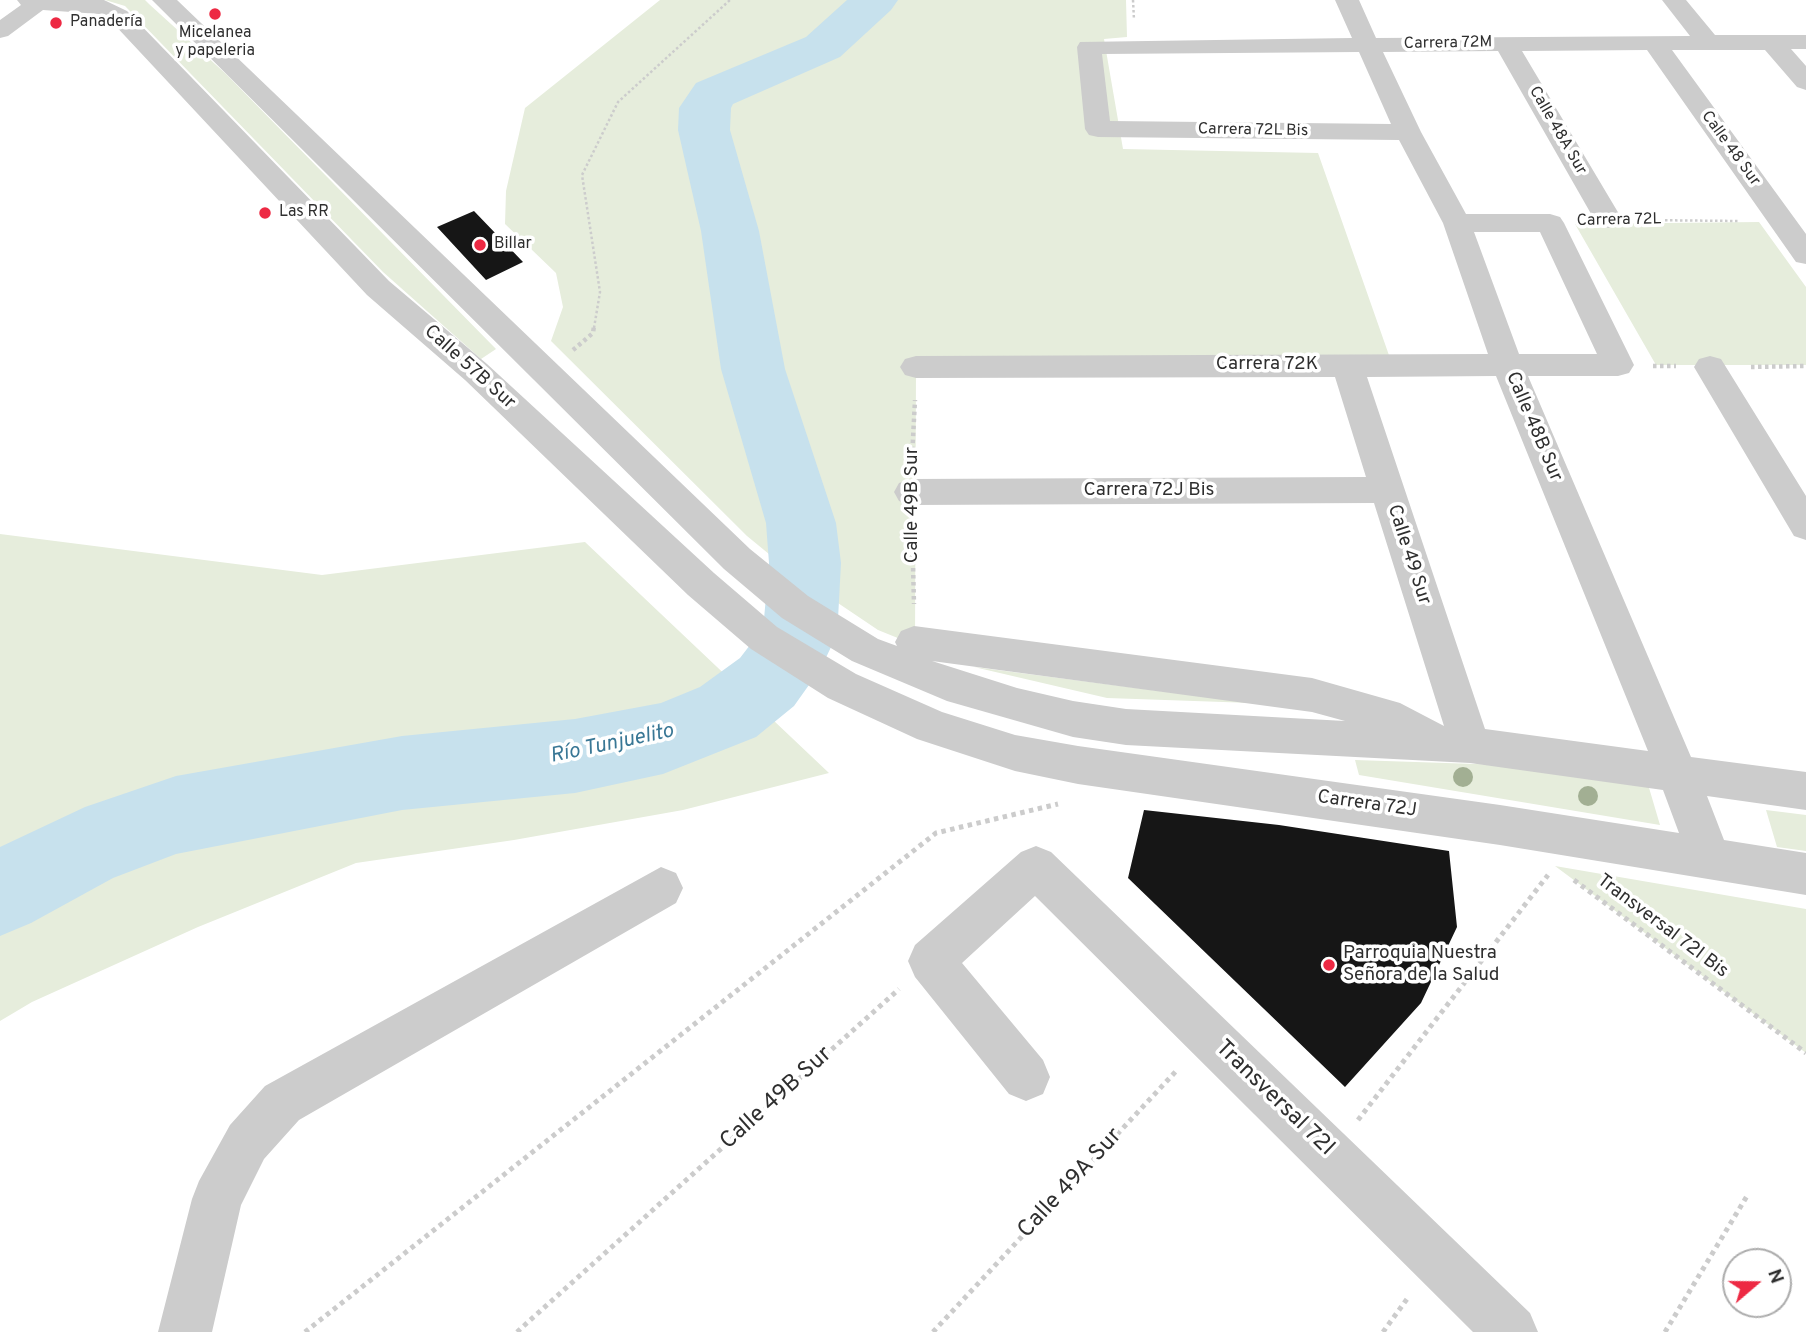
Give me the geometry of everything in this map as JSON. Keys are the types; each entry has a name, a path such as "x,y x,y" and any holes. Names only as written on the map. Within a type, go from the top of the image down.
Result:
{"street":[{"path":"164,0 737,559 795,607 865,650 947,684 1062,716 1126,727 1453,744 1806,791"},
{"name":"Calle 48B Sur","path":"1347,0 1408,132 1457,223 1507,365 1677,772 1710,859"},
{"path":"1674,0 1708,42"},
{"path":"0,31 36,1"},
{"name":"Calle 57B Sur","path":"36,1 104,7 119,16 250,169 378,288 476,372 701,584 764,638 842,686 931,726"},
{"path":"1772,42 1806,82"},
{"name":"Carrera 72M","path":"1098,129 1089,47 1806,42"},
{"name":"Calle 48A Sur","path":"1506,43 1608,219"},
{"name":"Calle 48 Sur","path":"1654,43 1806,255"},
{"name":"Carrera 72L Bis","path":"1098,129 1408,132"},
{"path":"250,169 310,141"},
{"name":"Carrera 72L","path":"1457,223 1550,223 1618,365"},
{"name":"Calle 49 Sur","path":"1347,365 1387,490 1453,744"},
{"name":"Carrera 72K","path":"916,367 1618,365"},
{"path":"1710,367 1806,526"},
{"name":"Carrera 72J Bis","path":"911,492 1387,490"},
{"path":"914,642 1312,695 1360,707 1453,744"},
{"name":"Carrera 72J","path":"931,726 1015,752 1078,765 1355,803 1806,874"},
{"name":"Transversal 72I","path":"931,961 1036,867 1511,1332"},
{"path":"185,1332 217,1199 247,1142 282,1103 661,888"},
{"path":"931,961 1026,1077"}],"path":[{"path":"545,373 593,332 600,292 582,174 618,102 730,0"},
{"name":"Carrera 72L","path":"1608,219 1782,222"},
{"name":"Calle 49B Sur","path":"914,642 911,492 916,367"},
{"path":"305,1332 936,833 1070,801"},
{"path":"1330,1155 1555,866"},
{"name":"Transversal 72I Bis","path":"1566,874 1806,1054"},
{"name":"Calle 49B Sur","path":"517,1332 931,961"},
{"name":"Calle 49A Sur","path":"933,1332 1209,1036"},
{"path":"1665,1332 1747,1196"}],"green space":[{"path":"105,0 145,0 226,74 496,349 481,359 383,272 125,6"},
{"path":"660,0 1126,0 1127,37 1104,39 1123,149 1318,153 1391,361 916,367 915,645 878,630 786,568 747,536 551,341 563,307 556,273 505,224 506,191 525,108"},
{"path":"1759,222 1806,287 1806,365 1656,365 1575,224"},
{"path":"0,534 322,575 585,542 829,773 683,810 514,840 356,863 198,927 32,1002 0,1021"},
{"path":"974,667 1252,703 1107,698"},
{"path":"1355,760 1506,765 1647,781 1660,825 1359,775"},
{"path":"1766,810 1806,815 1806,851 1777,847"},
{"path":"1555,866 1806,909 1806,1053"}],"building":[{"name":"Billar","path":"474,211 523,262 486,280 437,227"},
{"name":"Parroquia Nuestra Señora de la Salud","path":"1144,810 1279,825 1449,851 1457,927 1421,1003 1345,1087 1128,878"}],"waterway":[{"name":"Río Tunjuelito","path":"0,893 85,848 176,815 402,773 575,756 663,738 728,712 767,682 794,645 801,619 805,563 801,523 753,369 730,231 704,130 705,108 714,94 823,47 875,0"}],"place":[{"name":"Micelanea y papeleria","path":"215,14"},
{"name":"Panadería","path":"56,23"},
{"name":"Las RR","path":"265,213"},
{"name":"Billar","path":"480,245"},
{"name":"Parroquia Nuestra Señora de la Salud","path":"1329,965"}]}
